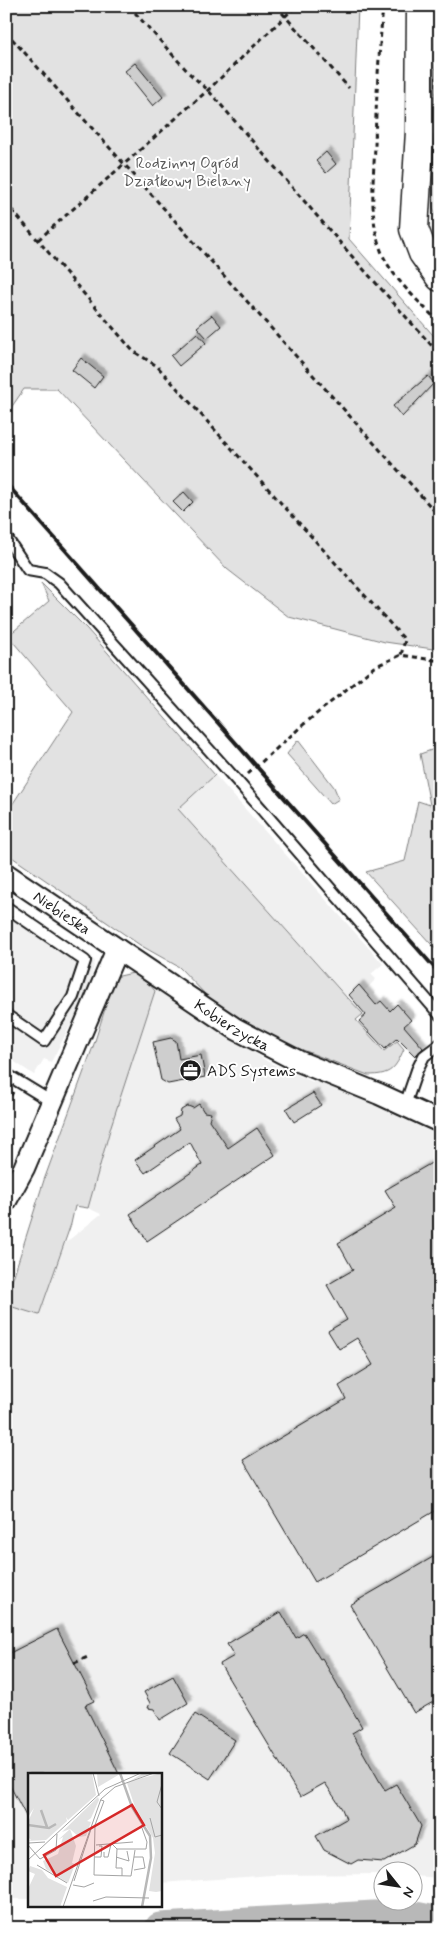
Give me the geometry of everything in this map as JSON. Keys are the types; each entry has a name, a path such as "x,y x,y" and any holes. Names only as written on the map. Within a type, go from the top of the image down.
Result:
{"main road":[{"path":"421,6 418,179 414,228 423,253 440,277"},
{"path":"418,179 426,220 440,246"}],"street":[{"name":"Niebieska","path":"6,874 117,949"},
{"path":"6,1201 24,1168 117,949"},
{"name":"Kobierzycka","path":"117,949 255,1040 298,1061 405,1105 440,1122"}],"lane":[{"path":"6,538 28,570 45,573 59,582 238,782 440,1015"},
{"path":"6,907 85,961 74,997 44,1041 6,1015"},
{"path":"405,1105 424,1056 440,1044"},
{"path":"6,1074 52,1102"}],"path":[{"path":"129,6 189,73 208,90 440,355"},
{"path":"276,6 349,88"},
{"path":"38,240 126,165 296,6"},
{"path":"382,6 377,73 373,198 376,226 382,253 404,287 440,323"},
{"path":"6,32 440,518"},
{"path":"6,204 133,351 157,366 405,640 401,656"},
{"path":"238,782 374,666 401,656 440,660"},
{"path":"74,1663 88,1657"}],"shaded area":[{"path":"215,775 383,964 371,974 376,979 354,1002 348,994 346,996 178,809"},
{"path":"6,900 95,961 87,994 51,1062 44,1059 34,1075 6,1056"},
{"path":"160,989 268,1062 313,1082 318,1079 440,1136 440,1878 424,1877 424,1862 374,1862 374,1874 271,1875 161,1883 161,1773 28,1773 28,1899 6,1899 6,1305 39,1315 64,1244 101,1214 88,1208 111,1126 155,991"}],"green space":[{"name":"Rodzinny Ogród Działkowy Bielany","path":"6,6 358,6 349,239 440,343 440,650 385,642 289,617 227,569 57,389 24,389 6,415"},
{"path":"436,6 440,6 440,229 433,207 432,185"},
{"path":"41,583 87,629 215,775 178,809 363,1014 356,1020 384,1051 397,1041 404,1049 398,1062 391,1070 382,1074 368,1075 277,1040 243,1022 207,996 179,967 140,945 6,853 6,814 73,712 8,636 49,601"},
{"path":"298,740 334,787 339,799 331,804 287,754"},
{"path":"440,747 440,954 366,872 405,861 418,801 430,805 420,754"},
{"path":"133,973 155,991 111,1126 88,1208 75,1206 71,1224 39,1315 6,1305 44,1180 94,1044 115,977"}],"building":[{"path":"135,63 163,97 153,106 125,71"},
{"path":"326,152 336,164 326,173 316,161"},
{"path":"212,315 221,326 207,338 197,327"},
{"path":"197,333 206,343 179,366 171,356"},
{"path":"81,358 103,376 94,388 72,370"},
{"path":"428,376 434,383 402,417 393,406"},
{"path":"184,492 193,502 183,512 173,502"},
{"path":"359,985 376,1005 381,1001 390,1011 397,1004 411,1020 404,1026 423,1048 415,1056 397,1038 385,1049 359,1021 366,1015 349,995"},
{"path":"171,1038 176,1041 179,1059 201,1055 205,1077 168,1084 161,1080 153,1042"},
{"path":"313,1093 321,1105 294,1122 286,1109"},
{"path":"199,1104 204,1112 211,1113 209,1120 228,1148 257,1128 275,1155 147,1241 130,1214 202,1165 190,1142 145,1173 135,1160 180,1129 174,1119 180,1116 181,1110 188,1106 193,1108"},
{"path":"440,1158 440,1508 315,1582 243,1460 346,1399 339,1386 373,1365 357,1338 339,1349 328,1331 347,1320 327,1285 353,1270 338,1243 396,1208 385,1190"},
{"path":"433,1557 440,1569 440,1698 414,1713 350,1605"},
{"path":"281,1612 296,1638 304,1633 320,1659 322,1658 362,1727 352,1733 385,1790 396,1784 421,1826 415,1844 384,1862 358,1860 351,1864 324,1850 316,1836 346,1819 342,1809 325,1783 300,1797 220,1664 234,1656 227,1644"},
{"path":"57,1629 94,1701 85,1705 119,1773 28,1773 28,1820 6,1778 6,1655"},
{"path":"173,1676 188,1703 160,1720 154,1709 148,1708 150,1703 144,1692"},
{"path":"195,1714 235,1740 210,1779 170,1753"}],"waterway":[{"path":"160,1928 374,1916 410,1916 440,1922"}],"railway":[{"path":"6,483 440,974"}],"place":[{"name":"ADS Systems","path":"191,1070"}]}
